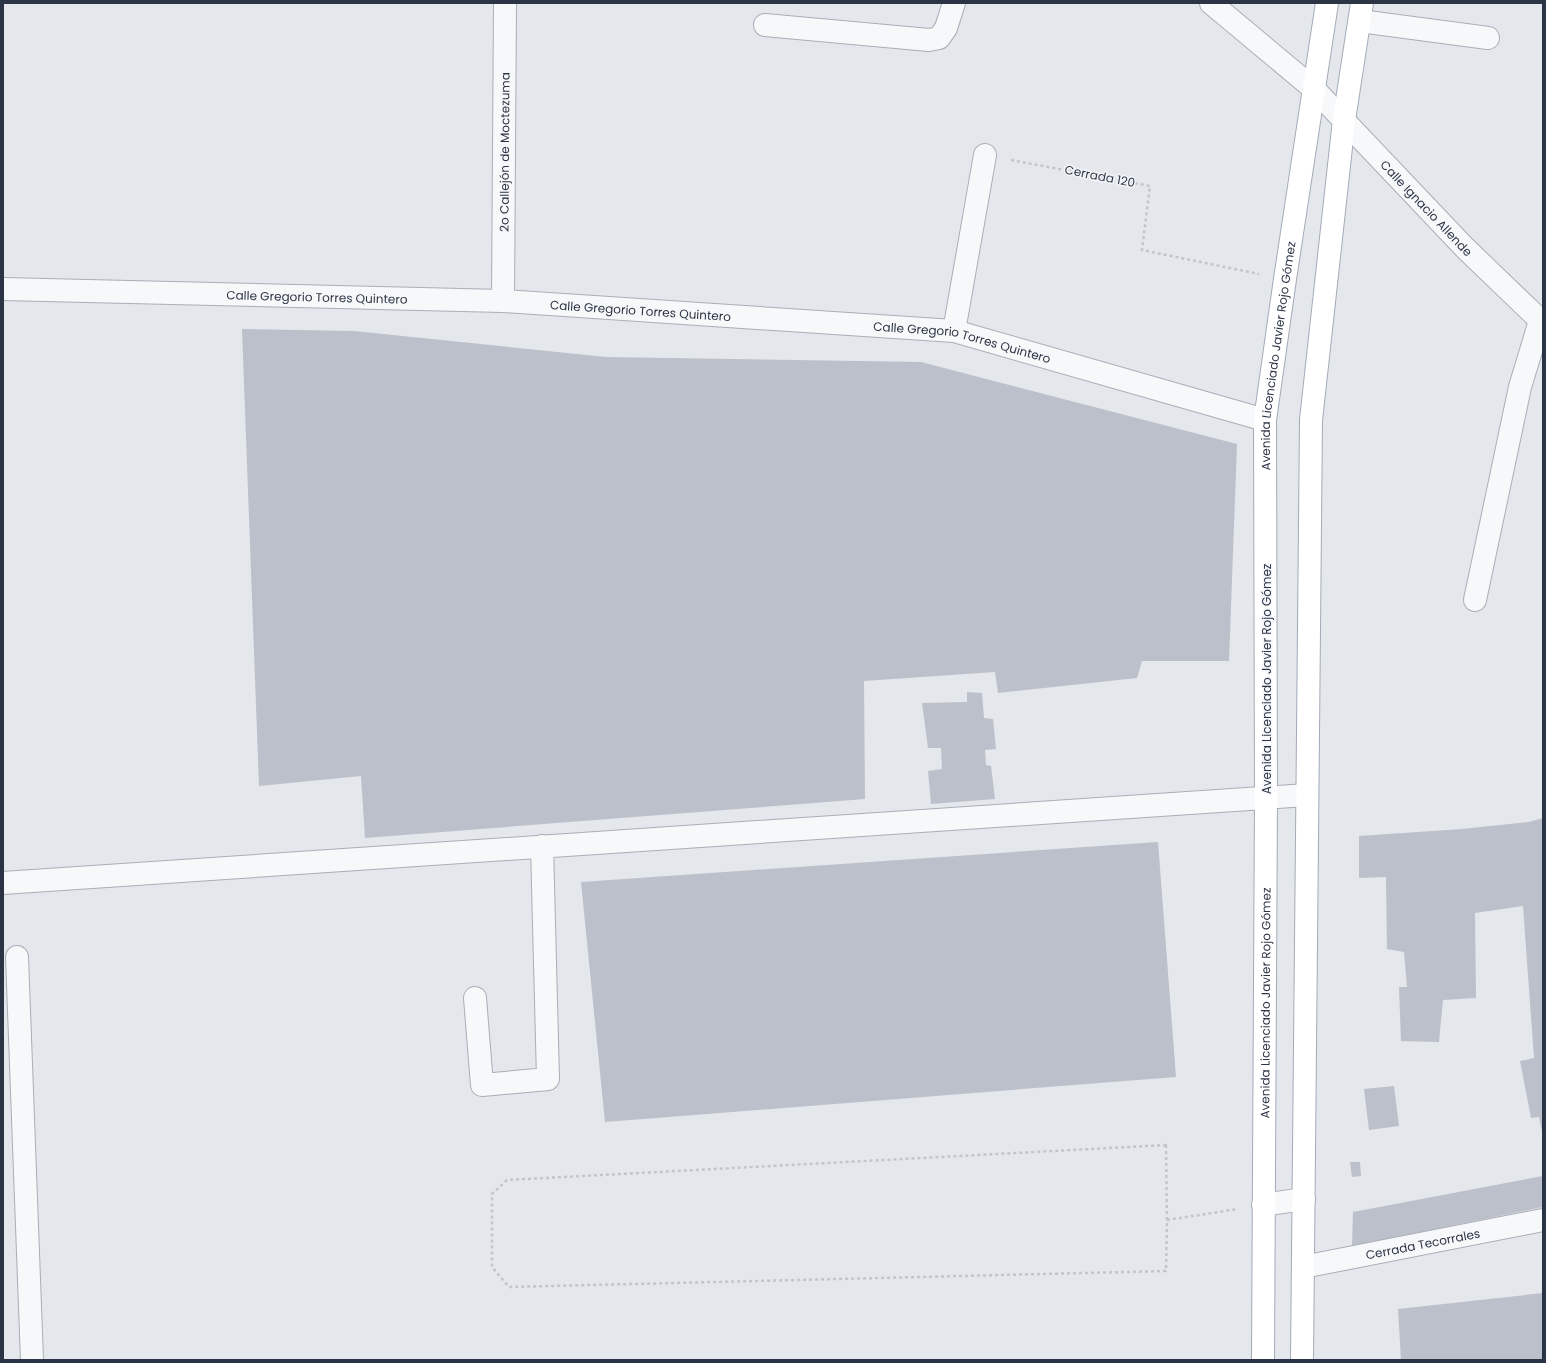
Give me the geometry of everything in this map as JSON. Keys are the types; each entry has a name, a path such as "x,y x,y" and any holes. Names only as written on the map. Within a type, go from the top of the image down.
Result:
{"main road":[{"name":"Avenida Licenciado Javier Rojo Gómez","path":"1263,1360 1266,797 1265,420 1327,3"},
{"path":"1302,1360 1311,420 1344,120 1361,12"}],"street":[{"name":"2o Callejón de Moctezuma","path":"503,301 505,3"},
{"path":"765,25 929,40 939,38 946,28 954,3"},
{"name":"Calle Ignacio Allende","path":"1211,3 1314,89 1465,248 1542,322"},
{"path":"1361,12 1488,38"},
{"path":"954,331 985,154"},
{"name":"Calle Gregorio Torres Quintero","path":"3,289 503,301 954,331 1265,420"},
{"path":"1476,600 1520,387 1542,322"},
{"path":"3,883 1308,795"},
{"path":"475,998 482,1085 548,1079 542,846"},
{"path":"17,957 32,1360"},
{"path":"1263,1205 1304,1199"},
{"name":"Cerrada Tecorrales","path":"1303,1267 1543,1220"}],"path":[{"name":"Cerrada 120","path":"985,154 1150,186 1142,250 1285,279"},
{"path":"1166,1145 1167,1220 1166,1271 509,1287 492,1267 492,1194 507,1180 1166,1145"},
{"path":"1167,1220 1263,1205"}],"building":[{"path":"242,329 354,331 606,357 921,362 1237,444 1229,661 1142,661 1137,678 998,693 995,672 864,681 865,799 365,838 361,776 259,786"},
{"path":"967,692 982,693 984,718 993,719 996,749 985,750 986,765 991,766 995,799 931,804 928,771 942,769 941,748 928,748 922,703 967,702"},
{"path":"1543,818 1542,1132 1539,1117 1531,1118 1520,1061 1534,1058 1523,906 1475,913 1476,998 1443,1000 1439,1042 1401,1041 1399,987 1407,987 1404,952 1387,949 1386,877 1359,878 1359,836 1462,829 1529,822"},
{"path":"1158,842 1176,1077 605,1122 581,882"},
{"path":"1394,1086 1399,1126 1369,1130 1364,1089"},
{"path":"1350,1162 1360,1162 1361,1176 1352,1177"},
{"path":"1543,1176 1543,1207 1352,1246 1353,1212"},
{"path":"1543,1293 1543,1360 1401,1360 1398,1309"}]}
